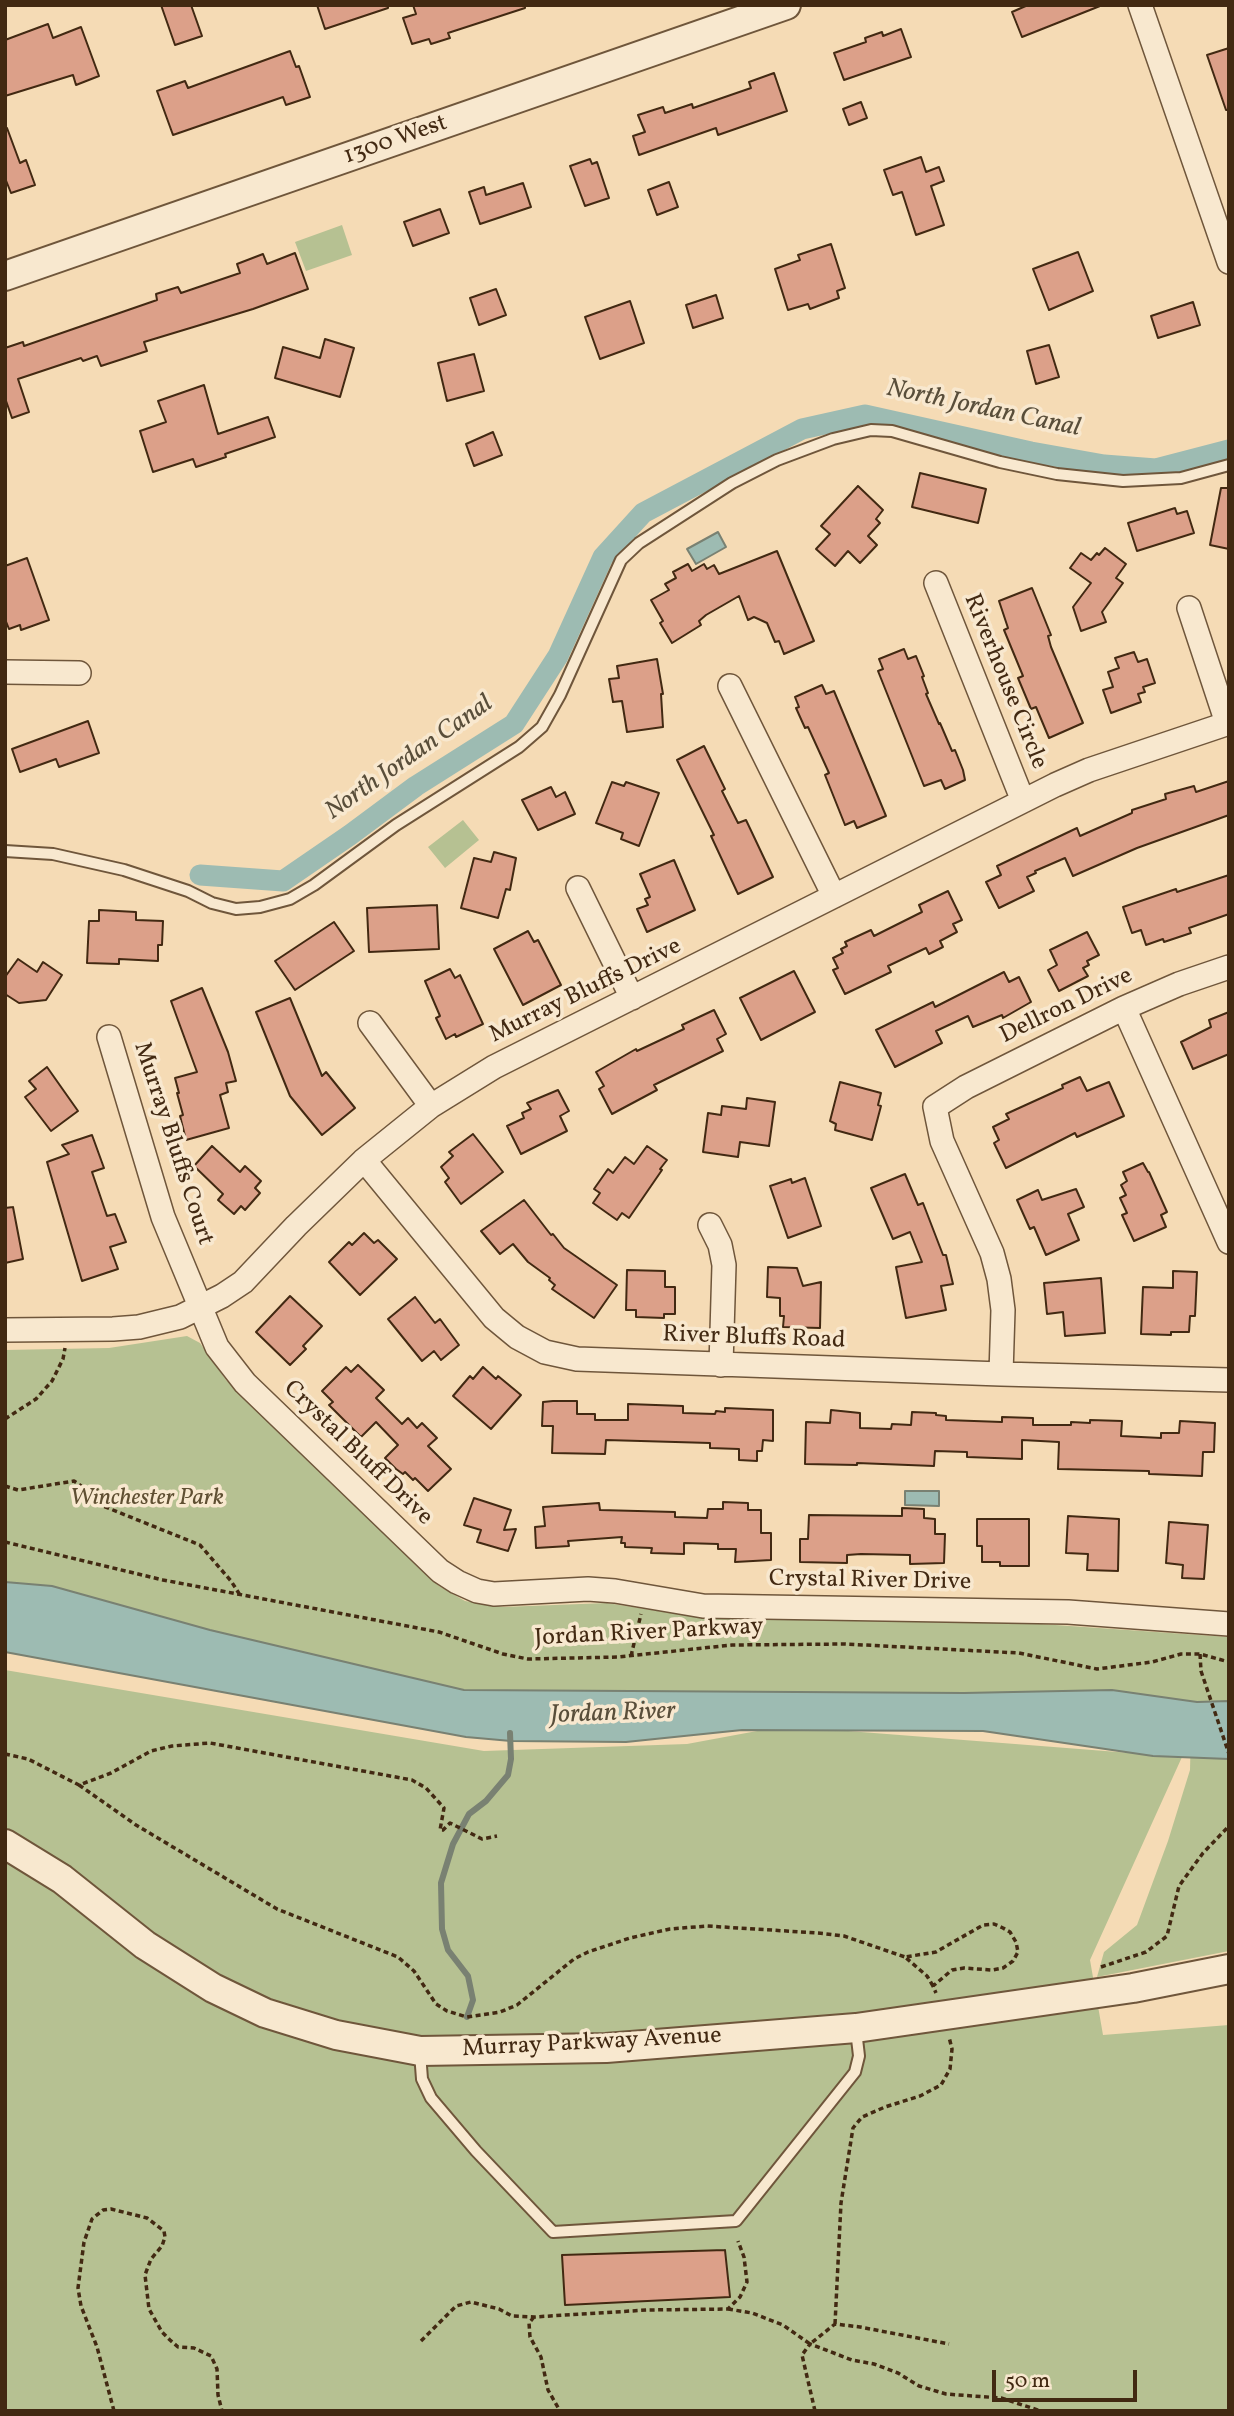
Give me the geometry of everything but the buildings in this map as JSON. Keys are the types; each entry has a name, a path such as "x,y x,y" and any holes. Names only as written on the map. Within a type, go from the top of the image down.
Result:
{"street":[{"name":"1300 West","path":"5,276 786,5"},
{"path":"1140,5 1228,258"},
{"name":"Riverhouse Circle","path":"936,583 1023,801"},
{"path":"1189,608 1228,723"},
{"path":"5,672 79,673"},
{"path":"730,686 834,896"},
{"name":"Murray Bluffs Drive","path":"5,1330 139,1327 180,1317 201,1307 243,1282 364,1160 431,1106 494,1067 1089,770 1228,723"},
{"path":"578,888 632,998"},
{"name":"Dellron Drive","path":"1001,1374 1003,1310 999,1279 992,1253 942,1141 935,1107 965,1087 1124,1008 1179,984 1229,967"},
{"path":"1124,1008 1229,1242"},
{"path":"370,1023 431,1106"},
{"name":"Murray Bluffs Court","path":"109,1037 163,1217 201,1307"},
{"name":"River Bluffs Road","path":"364,1160 494,1318 517,1337 545,1352 577,1359 721,1365 1229,1380"},
{"path":"710,1225 720,1245 724,1265 721,1365"},
{"name":"Crystal Bluff Drive","path":"201,1307 217,1346 245,1383 440,1571 477,1591 512,1594"},
{"name":"Crystal River Drive","path":"512,1594 588,1589 704,1606 1068,1612 1229,1624"},
{"name":"Murray Parkway Avenue","path":"5,1844 62,1879 145,1945 213,1988 265,2013 336,2035 420,2050 606,2048 856,2028 1133,1988 1229,1969"}],"lane":[{"path":"5,851 53,854 124,870 188,891 212,903 236,909 260,907 290,899 314,885 396,825 519,747 542,727 560,695 621,560 639,543 732,483 777,460 833,439 871,430 892,431 1000,462 1057,474 1123,481 1181,478 1229,465"},
{"path":"420,2050 422,2079 431,2098 476,2151 553,2232 736,2221 855,2072 859,2056 856,2028"}],"path":[{"path":"5,1419 36,1399 52,1381 63,1359 68,1329"},
{"path":"5,1486 18,1490 74,1482 93,1494 103,1506 200,1545 240,1595"},
{"name":"Jordan River Parkway","path":"5,1542 163,1580 439,1632 503,1654 528,1659 631,1656 732,1645 845,1644 1019,1653 1097,1669 1152,1662 1181,1654 1200,1654"},
{"path":"631,1656 648,1596"},
{"path":"1229,1662 1200,1654 1201,1671 1229,1754"},
{"path":"79,1784 111,1773 151,1751 172,1746 210,1743 412,1780 426,1788 444,1808 440,1830 450,1823 482,1839 497,1836"},
{"path":"5,1754 28,1759 79,1784 136,1825 277,1909 398,1957 414,1970 436,2004 447,2011 467,2017 500,2012 517,2005 565,1966 588,1952 630,1938 670,1929 707,1926 844,1936 905,1957 927,1976 933,1986 952,2049 950,2069 941,2085 862,2117 853,2128 841,2203 835,2325"},
{"path":"1097,1968 1146,1952 1167,1936 1179,1886 1203,1853 1229,1826"},
{"path":"905,1957 936,1952 983,1925 994,1924 1010,1932 1018,1952 1013,1961 1003,1968 992,1970 952,1970 933,1986"},
{"path":"114,2411 97,2347 81,2306 78,2279 84,2242 92,2219 103,2210 111,2209 147,2218 164,2231 162,2246 150,2259 145,2275 149,2309 162,2332 178,2347 194,2348 211,2356 217,2369 222,2411"},
{"path":"728,2309 740,2297 747,2282 744,2258 738,2241"},
{"path":"421,2341 456,2306 471,2302 492,2306 512,2316 728,2309 752,2313 783,2325 810,2344 898,2373 919,2386 946,2393 1001,2398 1041,2411"},
{"path":"534,2316 529,2323 530,2337 541,2357 548,2390 560,2411"},
{"path":"815,2411 802,2355 810,2344 835,2325 860,2327 949,2344"}],"green space":[{"path":"342,225 352,255 306,271 295,242"},
{"path":"463,820 479,840 445,868 428,847"},
{"name":"Winchester Park","path":"187,1336 200,1343 226,1380 439,1586 465,1601 503,1607 607,1603 702,1618 1012,1622 1229,1637 1229,1951 1097,1977 1104,1952 1137,1925 1168,1841 1190,1770 1191,1728 494,1703 5,1618 5,1350 109,1348"},
{"path":"5,1670 484,1751 687,1744 784,1726 1182,1757 1090,1960 1103,2035 1229,2025 1229,2411 5,2411"}],"water":[{"path":"718,532 726,547 696,564 687,549"},
{"path":"905,1491 939,1491 939,1506 905,1505"},
{"name":"Jordan River","path":"5,1582 52,1586 210,1630 464,1690 964,1693 1112,1690 1197,1702 1229,1701 1229,1759 1153,1756 983,1731 742,1730 626,1742 511,1741 466,1737 5,1652"}],"waterway":[{"name":"North Jordan Canal","path":"200,875 283,881 416,786 514,724 558,656 603,557 643,513 802,429 865,415 1031,452 1104,465 1156,469 1229,450"},
{"path":"467,2017 473,2000 468,1976 448,1950 442,1929 441,1883 453,1844 469,1814 486,1801 508,1775 511,1759 510,1733"}]}
